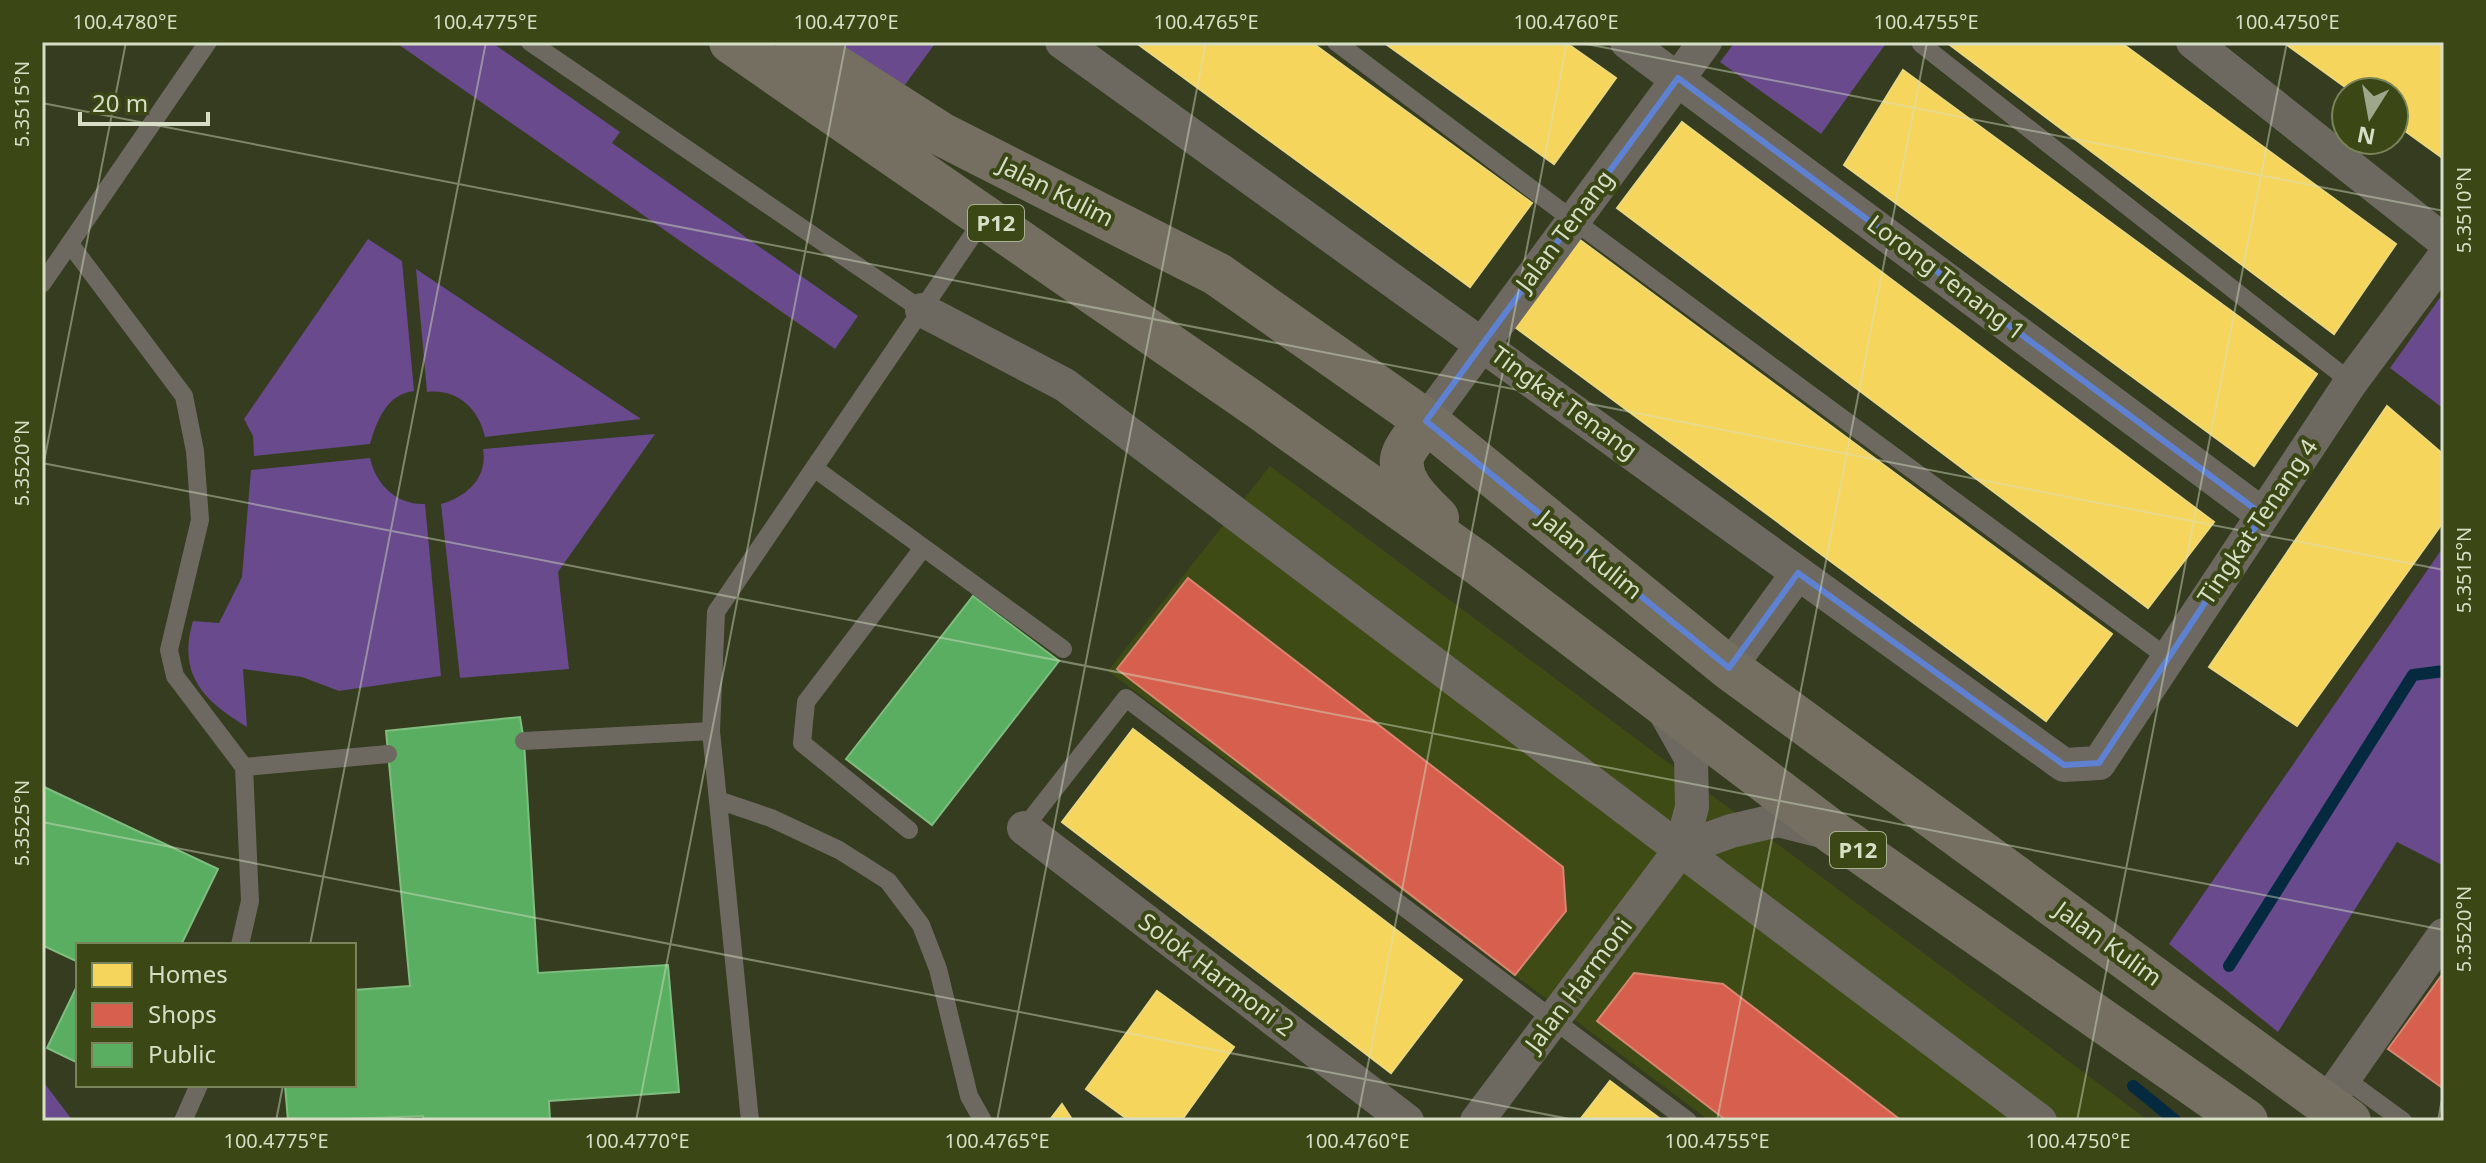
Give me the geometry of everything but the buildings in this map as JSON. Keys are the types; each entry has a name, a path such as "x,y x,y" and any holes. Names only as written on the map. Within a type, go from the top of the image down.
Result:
{"main road":[{"name":"P12","path":"731,42 986,216 1479,564 1835,834 2246,1121"},
{"name":"Jalan Kulim","path":"797,42 941,134 1217,274 1426,421 1729,668 2340,1101"},
{"path":"1426,421 1402,457 1403,473 1413,493 1479,564"}],"street":[{"name":"Tingkat Tenang","path":"1062,42 2064,765"},
{"name":"Lorong Tenang 1","path":"1627,42 2263,515"},
{"name":"Jalan Tenang","path":"1426,421 1705,42"},
{"path":"2193,42 2444,241"},
{"name":"Tingkat Tenang 4","path":"2064,765 2099,763 2351,382 2444,257"},
{"path":"922,310 1065,385 2040,1121"},
{"path":"1729,668 1798,573"},
{"path":"1658,701 1691,758 1692,807 1681,849"},
{"path":"1681,849 1731,831 1778,820 1835,834"},
{"name":"Solok Harmoni 2","path":"1024,828 1407,1121"},
{"name":"Jalan Harmoni","path":"1477,1121 1681,849"},
{"path":"2340,1101 2444,935"}],"lane":[{"path":"42,284 208,42"},
{"path":"530,42 922,310"},
{"path":"1336,42 2168,658"},
{"path":"1921,44 2351,382"},
{"path":"750,1121 711,731 716,612 986,216"},
{"path":"70,244 184,396 195,451 200,520 169,650 175,676 244,767 250,901 240,943"},
{"path":"814,468 1063,649"},
{"path":"909,830 802,743 806,702 923,548"},
{"path":"1024,828 1126,698 1688,1121"},
{"path":"524,741 711,731"},
{"path":"244,767 388,754"},
{"path":"718,800 771,818 839,850 888,881 921,925 938,969 969,1096 983,1121"},
{"path":"183,1121 198,1087"},
{"path":"2340,1101 2403,1121"}],"highlighted area":[{"path":"1678,78 2263,515 2099,763 2064,765 1798,573 1729,668 1426,421"}],"shaded area":[{"path":"395,42 491,42 620,132 612,143 858,316 835,349"},
{"path":"837,42 936,42 902,89"},
{"path":"1735,42 1887,42 1821,134 1720,62"},
{"path":"368,239 402,261 414,391 397,397 384,410 370,444 254,456 253,436 244,419"},
{"path":"416,269 641,419 485,437 478,418 465,402 448,393 427,392"},
{"path":"2444,292 2444,409 2390,368"},
{"path":"655,434 558,572 569,669 460,678 441,504 459,497 473,485 482,469 483,449"},
{"path":"370,458 377,477 389,492 405,501 425,504 441,676 339,691 302,677 243,669 247,727 218,707 198,684 189,657 189,640 193,621 219,623 242,577 251,470"},
{"path":"1270,466 2149,1121 1710,1121 1108,671"},
{"path":"2444,546 2444,866 2397,842 2278,1032 2169,944"},
{"path":"42,1080 73,1121 42,1121"}],"waterway":[{"path":"2229,966 2413,675 2444,671"},
{"path":"2133,1086 2176,1121"}]}
